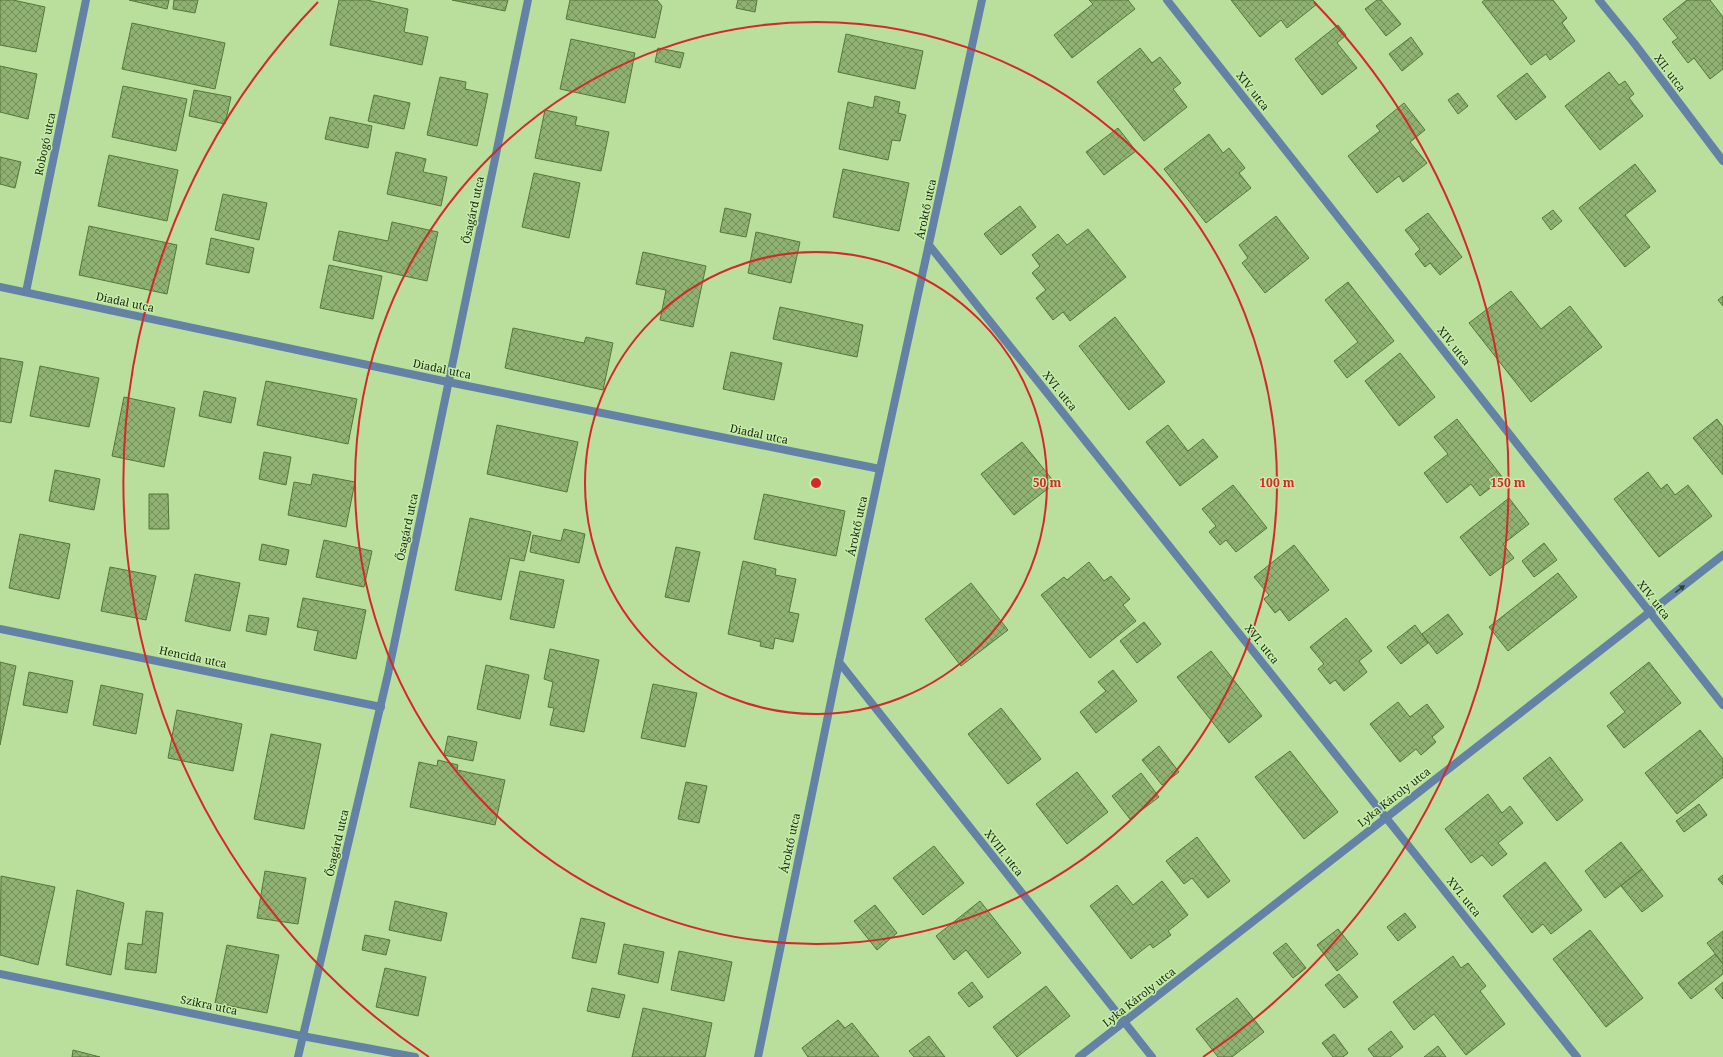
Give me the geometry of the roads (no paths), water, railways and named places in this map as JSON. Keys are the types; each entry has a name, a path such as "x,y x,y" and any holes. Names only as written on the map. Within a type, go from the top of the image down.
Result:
{"street":[{"name":"Robogó utca","path":"26,292 86,0"},
{"name":"Ősagárd utca","path":"298,1057 381,707 528,0"},
{"name":"Ároktő utca","path":"758,1057 839,662 982,0"},
{"name":"XIV. utca","path":"1167,0 1723,705"},
{"name":"XII. utca","path":"1599,0 1634,43 1723,161"},
{"name":"XVI. utca","path":"929,245 1577,1057"},
{"name":"Diadal utca","path":"0,287 448,382 880,469"},
{"name":"Lyka Károly utca","path":"1079,1057 1386,816 1723,555"},
{"name":"Hencida utca","path":"0,629 381,707"},
{"name":"XVIII. utca","path":"839,662 1152,1057"},
{"name":"Szikra utca","path":"0,974 302,1036 414,1057"}]}
